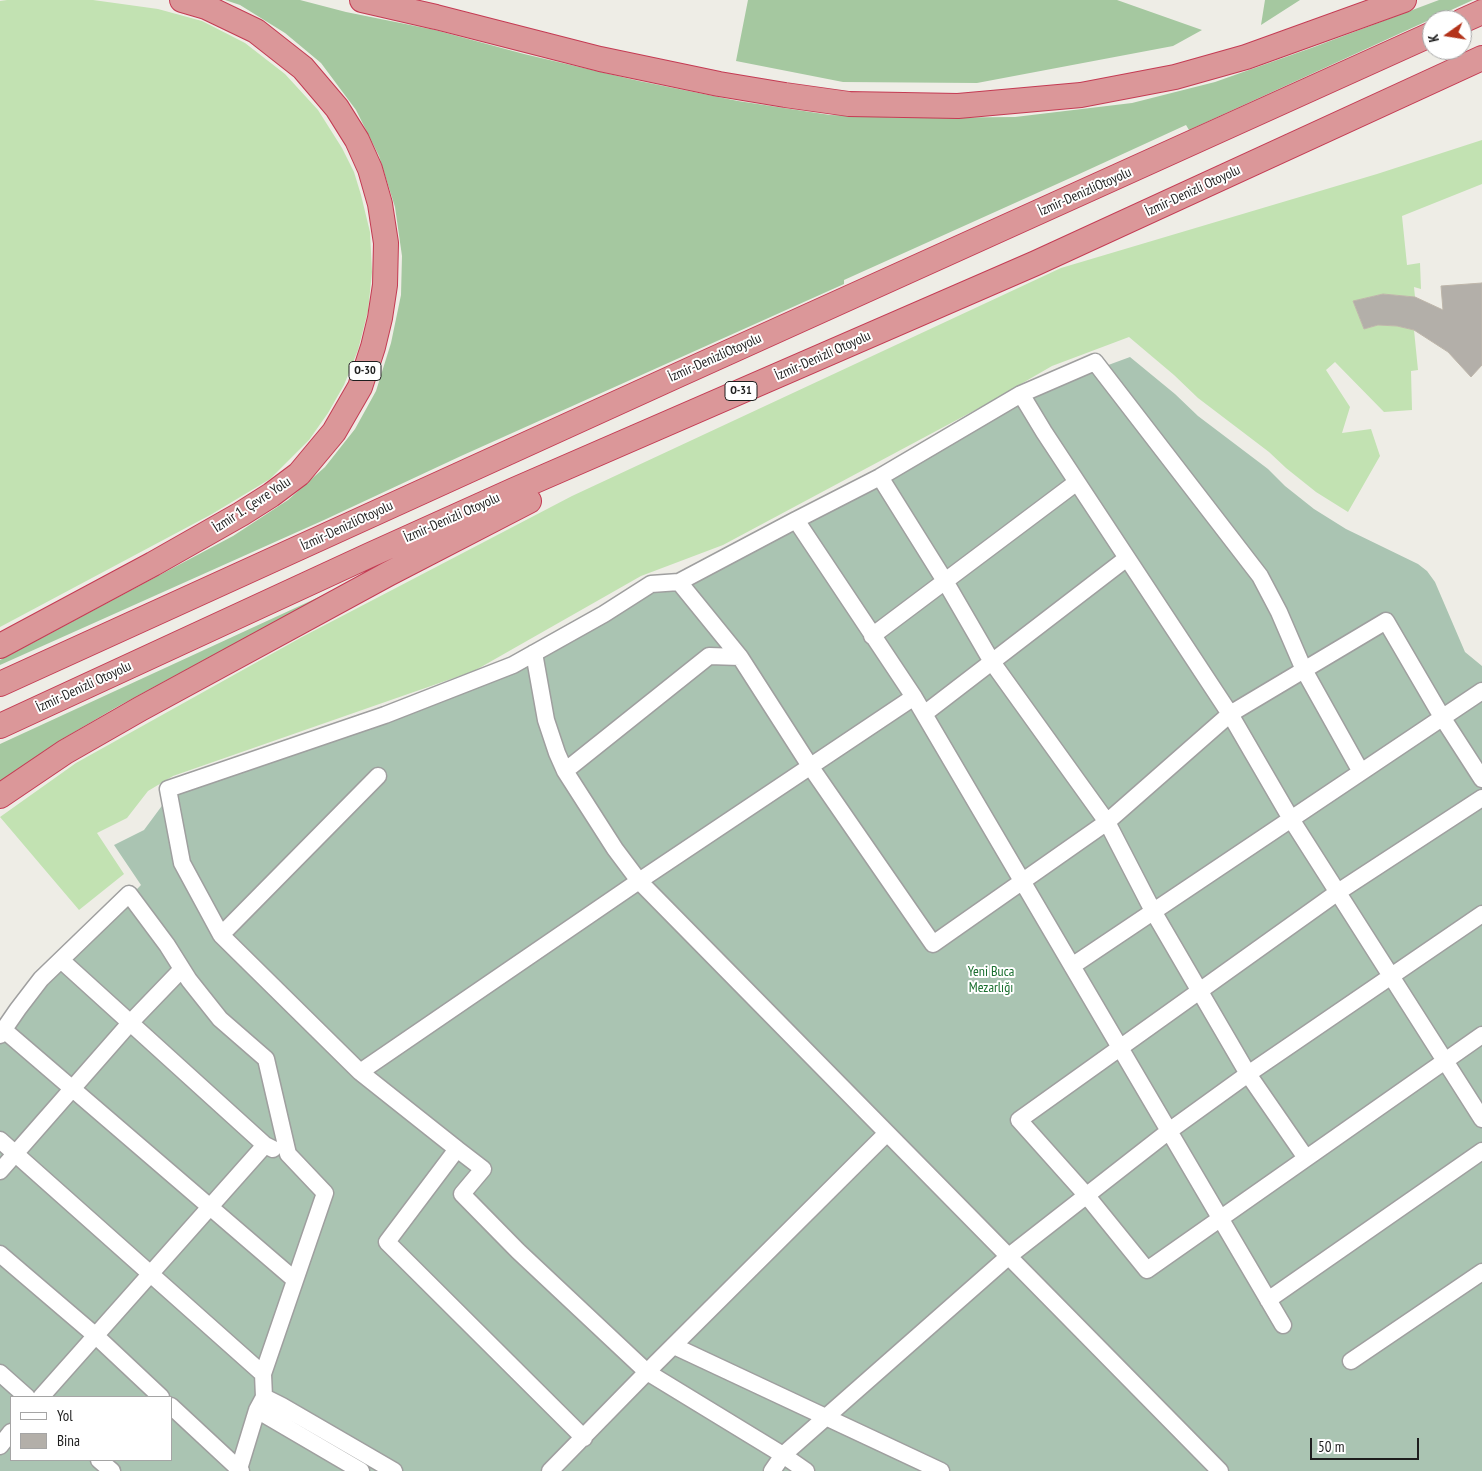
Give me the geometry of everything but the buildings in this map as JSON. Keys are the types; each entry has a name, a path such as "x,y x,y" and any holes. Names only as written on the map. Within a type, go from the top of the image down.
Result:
{"highway":[{"name":"İzmir 1. Çevre Yolu","path":"0,646 154,564 241,514 300,474 334,432 356,394 373,347 385,285 386,243 375,186 370,169 357,140 337,108 302,68 256,31 206,7 182,0"},
{"path":"362,0 600,59 719,84 849,104 958,106 1080,95 1175,77 1246,57 1404,0"},
{"name":"İzmir-DenizliOtoyolu","path":"0,684 1422,39"},
{"name":"İzmir-Denizli Otoyolu","path":"0,726 379,551 1045,258 1482,58"},
{"path":"0,796 66,752 140,709 518,505 594,472 689,414"}],"lane":[{"path":"806,1471 647,1372 518,1251 462,1194 483,1169 360,1072 221,936 182,863 168,789 385,715 513,665 604,614 651,584 678,582 880,477 1021,394 1095,362 1260,576 1279,612 1304,670 1361,772"},
{"path":"1021,394 1230,714 1291,819 1482,1119"},
{"path":"880,477 945,581 992,662 1107,822 1153,911 1248,1074 1306,1158"},
{"path":"872,636 1077,482"},
{"path":"796,520 914,697 1283,1325"},
{"path":"924,714 1127,558"},
{"path":"678,582 740,657 810,766 934,944 1107,822 1230,714 1386,621 1442,717 1482,779"},
{"path":"534,653 546,720 557,754 565,771 615,849 640,881 1220,1471"},
{"path":"565,771 709,656 740,657"},
{"path":"1072,966 1482,691"},
{"path":"360,1072 914,697"},
{"path":"221,936 378,776"},
{"path":"1482,798 1338,892 1019,1120 1086,1196 1147,1270 1482,1035"},
{"path":"288,1154 266,1059 220,1019 189,980 167,945 129,894 41,979 2,1032 73,1089 295,1280"},
{"path":"772,1471 783,1455 1009,1256 1169,1131 1248,1074 1482,914"},
{"path":"60,960 264,1145 288,1154 325,1194 263,1374 260,1403 239,1470 172,1407"},
{"path":"0,1171 130,1024 182,969"},
{"path":"550,1471 887,1133"},
{"path":"0,1140 263,1374"},
{"path":"42,1396 264,1145"},
{"path":"457,1149 387,1242 584,1438"},
{"path":"1268,1300 1482,1151"},
{"path":"0,1254 96,1336 160,1396"},
{"path":"1351,1361 1482,1272"},
{"path":"674,1346 941,1471"},
{"path":"0,1372 26,1396"},
{"path":"260,1403 361,1471"},
{"path":"260,1403 282,1406 394,1471"},
{"path":"0,1446 10,1433"},
{"path":"99,1461 112,1471"}],"green space":[{"path":"93,0 158,9 202,21 245,43 285,74 318,110 342,148 354,172 370,232 372,272 368,311 358,350 344,385 328,413 309,440 270,479 212,514 0,627 0,1"},
{"path":"225,0 300,0 346,12 435,30 524,54 639,81 738,101 830,115 914,118 1015,117 1132,103 1215,82 1439,0 1473,0 1451,10 1422,10 1422,23 1189,130 1186,125 844,280 844,284 0,665 0,660 233,536 288,500 325,467 355,429 376,391 391,343 401,295 402,256 395,207 379,156 356,110 321,63 285,33 240,5"},
{"path":"748,0 1117,0 1202,30 1173,46 977,83 843,82 736,61"},
{"path":"1265,0 1300,0 1261,25"},
{"path":"1482,140 1482,184 1402,216 1407,265 1420,263 1421,289 1414,287 1415,297 1383,294 1353,301 1364,329 1378,325 1397,326 1414,330 1418,370 1411,371 1412,410 1384,412 1335,362 1326,370 1350,407 1342,433 1371,429 1380,456 1348,512 1316,492 1269,452 1198,398 1129,337 1052,366 981,407 723,545 641,576 474,671 173,776 148,791 127,818 97,833 124,874 79,910 0,817 76,763 302,637 572,496 1061,268 1377,174"},
{"name":"Yeni Buca Mezarlığı","path":"1130,357 1175,394 1198,416 1268,469 1285,486 1314,509 1346,529 1418,564 1427,571 1435,582 1465,652 1482,666 1482,1471 0,1471 0,1044 56,971 141,885 114,845 144,830 164,803 189,788 486,685 650,592 731,561 984,425 1054,385"},
{"path":"332,591 115,708 59,741 0,781 0,744"}]}
